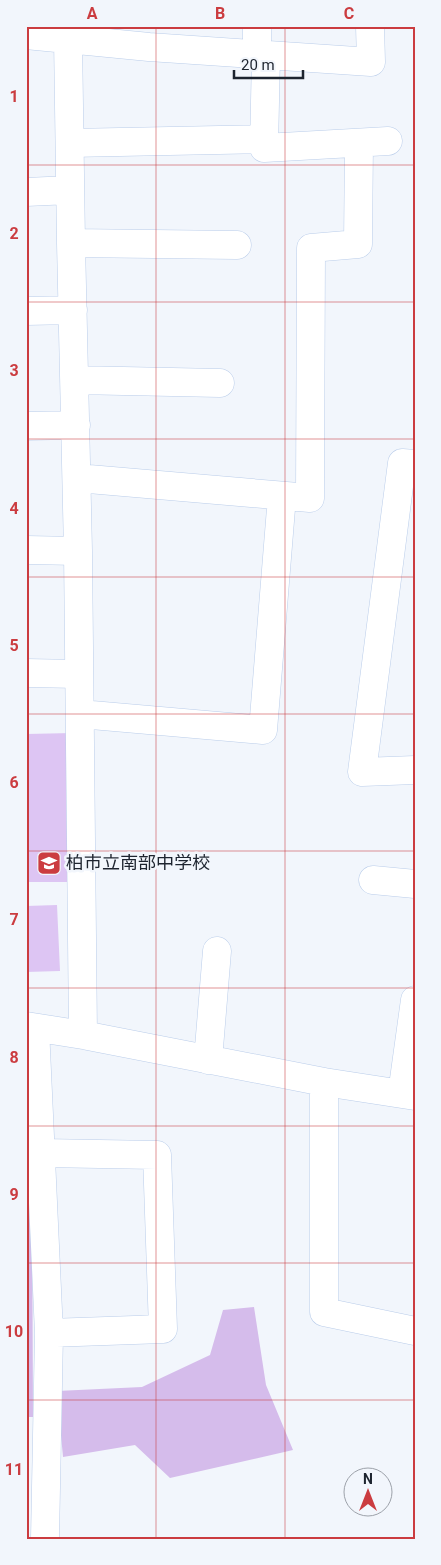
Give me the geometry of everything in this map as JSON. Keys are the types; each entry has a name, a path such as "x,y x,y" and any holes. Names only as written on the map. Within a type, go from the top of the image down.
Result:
{"street":[{"path":"257,26 262,55 264,148 388,141"},
{"path":"26,35 68,38 149,37 262,55 371,62 370,26"},
{"path":"68,38 77,478 83,1035"},
{"path":"70,143 265,138"},
{"path":"77,478 310,498 311,248 358,244 359,143"},
{"path":"26,192 70,190"},
{"path":"71,243 238,245"},
{"path":"26,311 74,310"},
{"path":"75,380 220,383"},
{"path":"26,426 76,425"},
{"path":"415,464 402,463 404,524 362,772 415,770"},
{"path":"80,714 263,730 282,496"},
{"path":"26,550 78,551"},
{"path":"26,673 79,674"},
{"path":"374,880 415,884"},
{"path":"208,1060 217,951"},
{"path":"44,1539 48,1333 42,1153 31,1027 83,1035 324,1082 408,1095 415,1000"},
{"path":"324,1082 324,1312 415,1331"},
{"path":"42,1153 157,1155 163,1329 48,1333"}],"shaded area":[{"path":"73,733 73,882 26,882 26,734"},
{"path":"57,905 60,971 26,972 26,906"},
{"path":"26,1115 32,1188 33,1417 26,1417"},
{"path":"254,1307 266,1385 293,1450 170,1478 135,1445 63,1457 57,1391 142,1387 210,1355 223,1310"}],"place":[{"name":"柏市立南部中学校","path":"49,863"}]}
